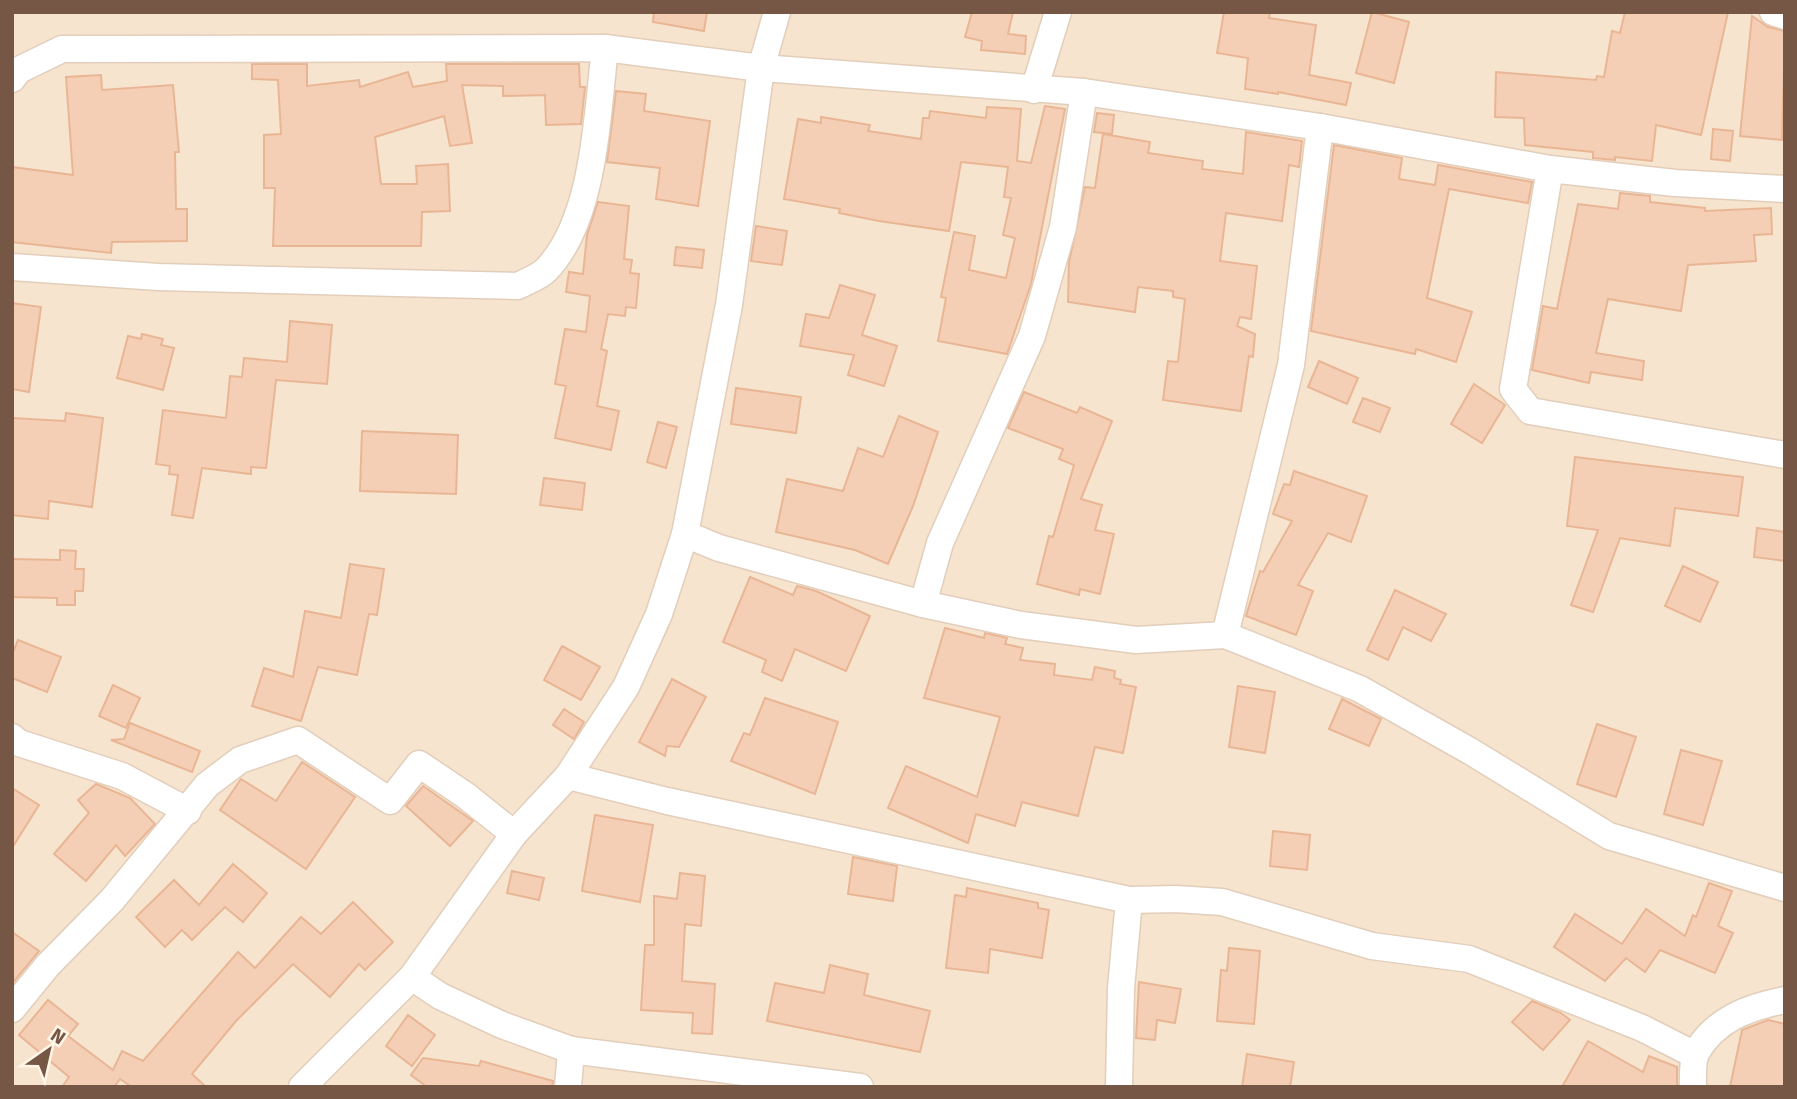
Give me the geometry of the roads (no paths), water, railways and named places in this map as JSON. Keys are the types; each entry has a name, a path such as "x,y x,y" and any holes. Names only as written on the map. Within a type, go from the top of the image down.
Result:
{"street":[{"path":"302,1087 412,977 514,834 568,776 626,687 659,614 685,534 729,305 761,68 777,12"},
{"path":"1034,90 1058,12"},
{"path":"1773,12 1785,16"},
{"path":"12,267 158,277 518,286 545,271 565,243 576,218 592,160 605,48"},
{"path":"12,79 19,70 62,50 605,48 761,68 1084,92 1320,127 1550,169 1675,183 1785,190"},
{"path":"923,604 940,543 1032,336 1063,227 1084,92"},
{"path":"1225,635 1292,365 1320,127"},
{"path":"1550,169 1513,389 1530,411 1785,455"},
{"path":"685,534 719,548 923,604 1021,625 1136,640 1225,635 1360,689 1470,751 1609,836 1785,888"},
{"path":"15,740 122,776 188,811"},
{"path":"12,1009 48,965 112,900 207,785 240,760 298,740 390,801 419,764 465,794 514,834"},
{"path":"568,776 667,802 1129,900 1176,898 1222,902 1372,946 1469,959 1642,1028 1695,1055"},
{"path":"1119,1087 1121,988 1129,900"},
{"path":"412,977 440,996 502,1025 571,1050 860,1087"},
{"path":"1693,1087 1695,1055 1723,1022 1753,1006 1785,1000"},
{"path":"568,1087 571,1050"}]}
